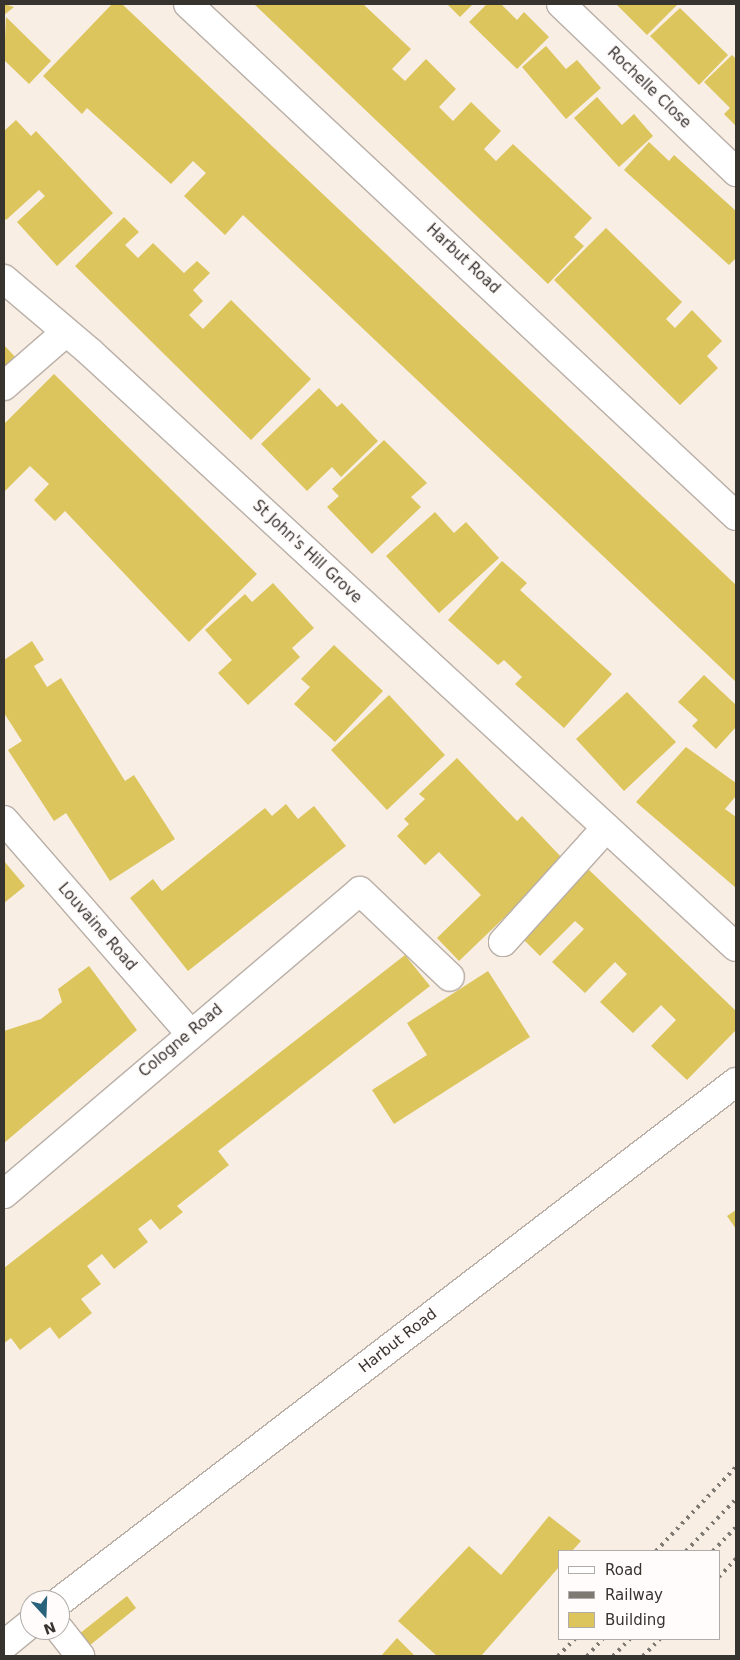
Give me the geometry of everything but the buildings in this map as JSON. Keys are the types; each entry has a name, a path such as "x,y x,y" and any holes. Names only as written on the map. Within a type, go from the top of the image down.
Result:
{"street":[{"name":"Harbut Road","path":"188,4 736,516"},
{"name":"Rochelle Close","path":"561,4 736,172"},
{"name":"St John's Hill Grove","path":"4,280 65,333 736,947"},
{"path":"4,386 65,333"},
{"name":"Louvaine Road","path":"4,820 190,1033"},
{"path":"503,942 606,828"},
{"name":"Cologne Road","path":"4,1194 190,1033 360,891 450,977"},
{"name":"Harbut Road","path":"70,1593 736,1082"},
{"path":"4,1645 20,1632"},
{"path":"68,1640 80,1656"}],"railway":[{"path":"657,1550 736,1467"},
{"path":"687,1550 736,1499"},
{"path":"714,1550 736,1527"},
{"path":"720,1576 736,1559"},
{"path":"558,1656 574,1640"},
{"path":"587,1656 602,1640"},
{"path":"613,1656 629,1640"},
{"path":"643,1656 659,1640"}]}
